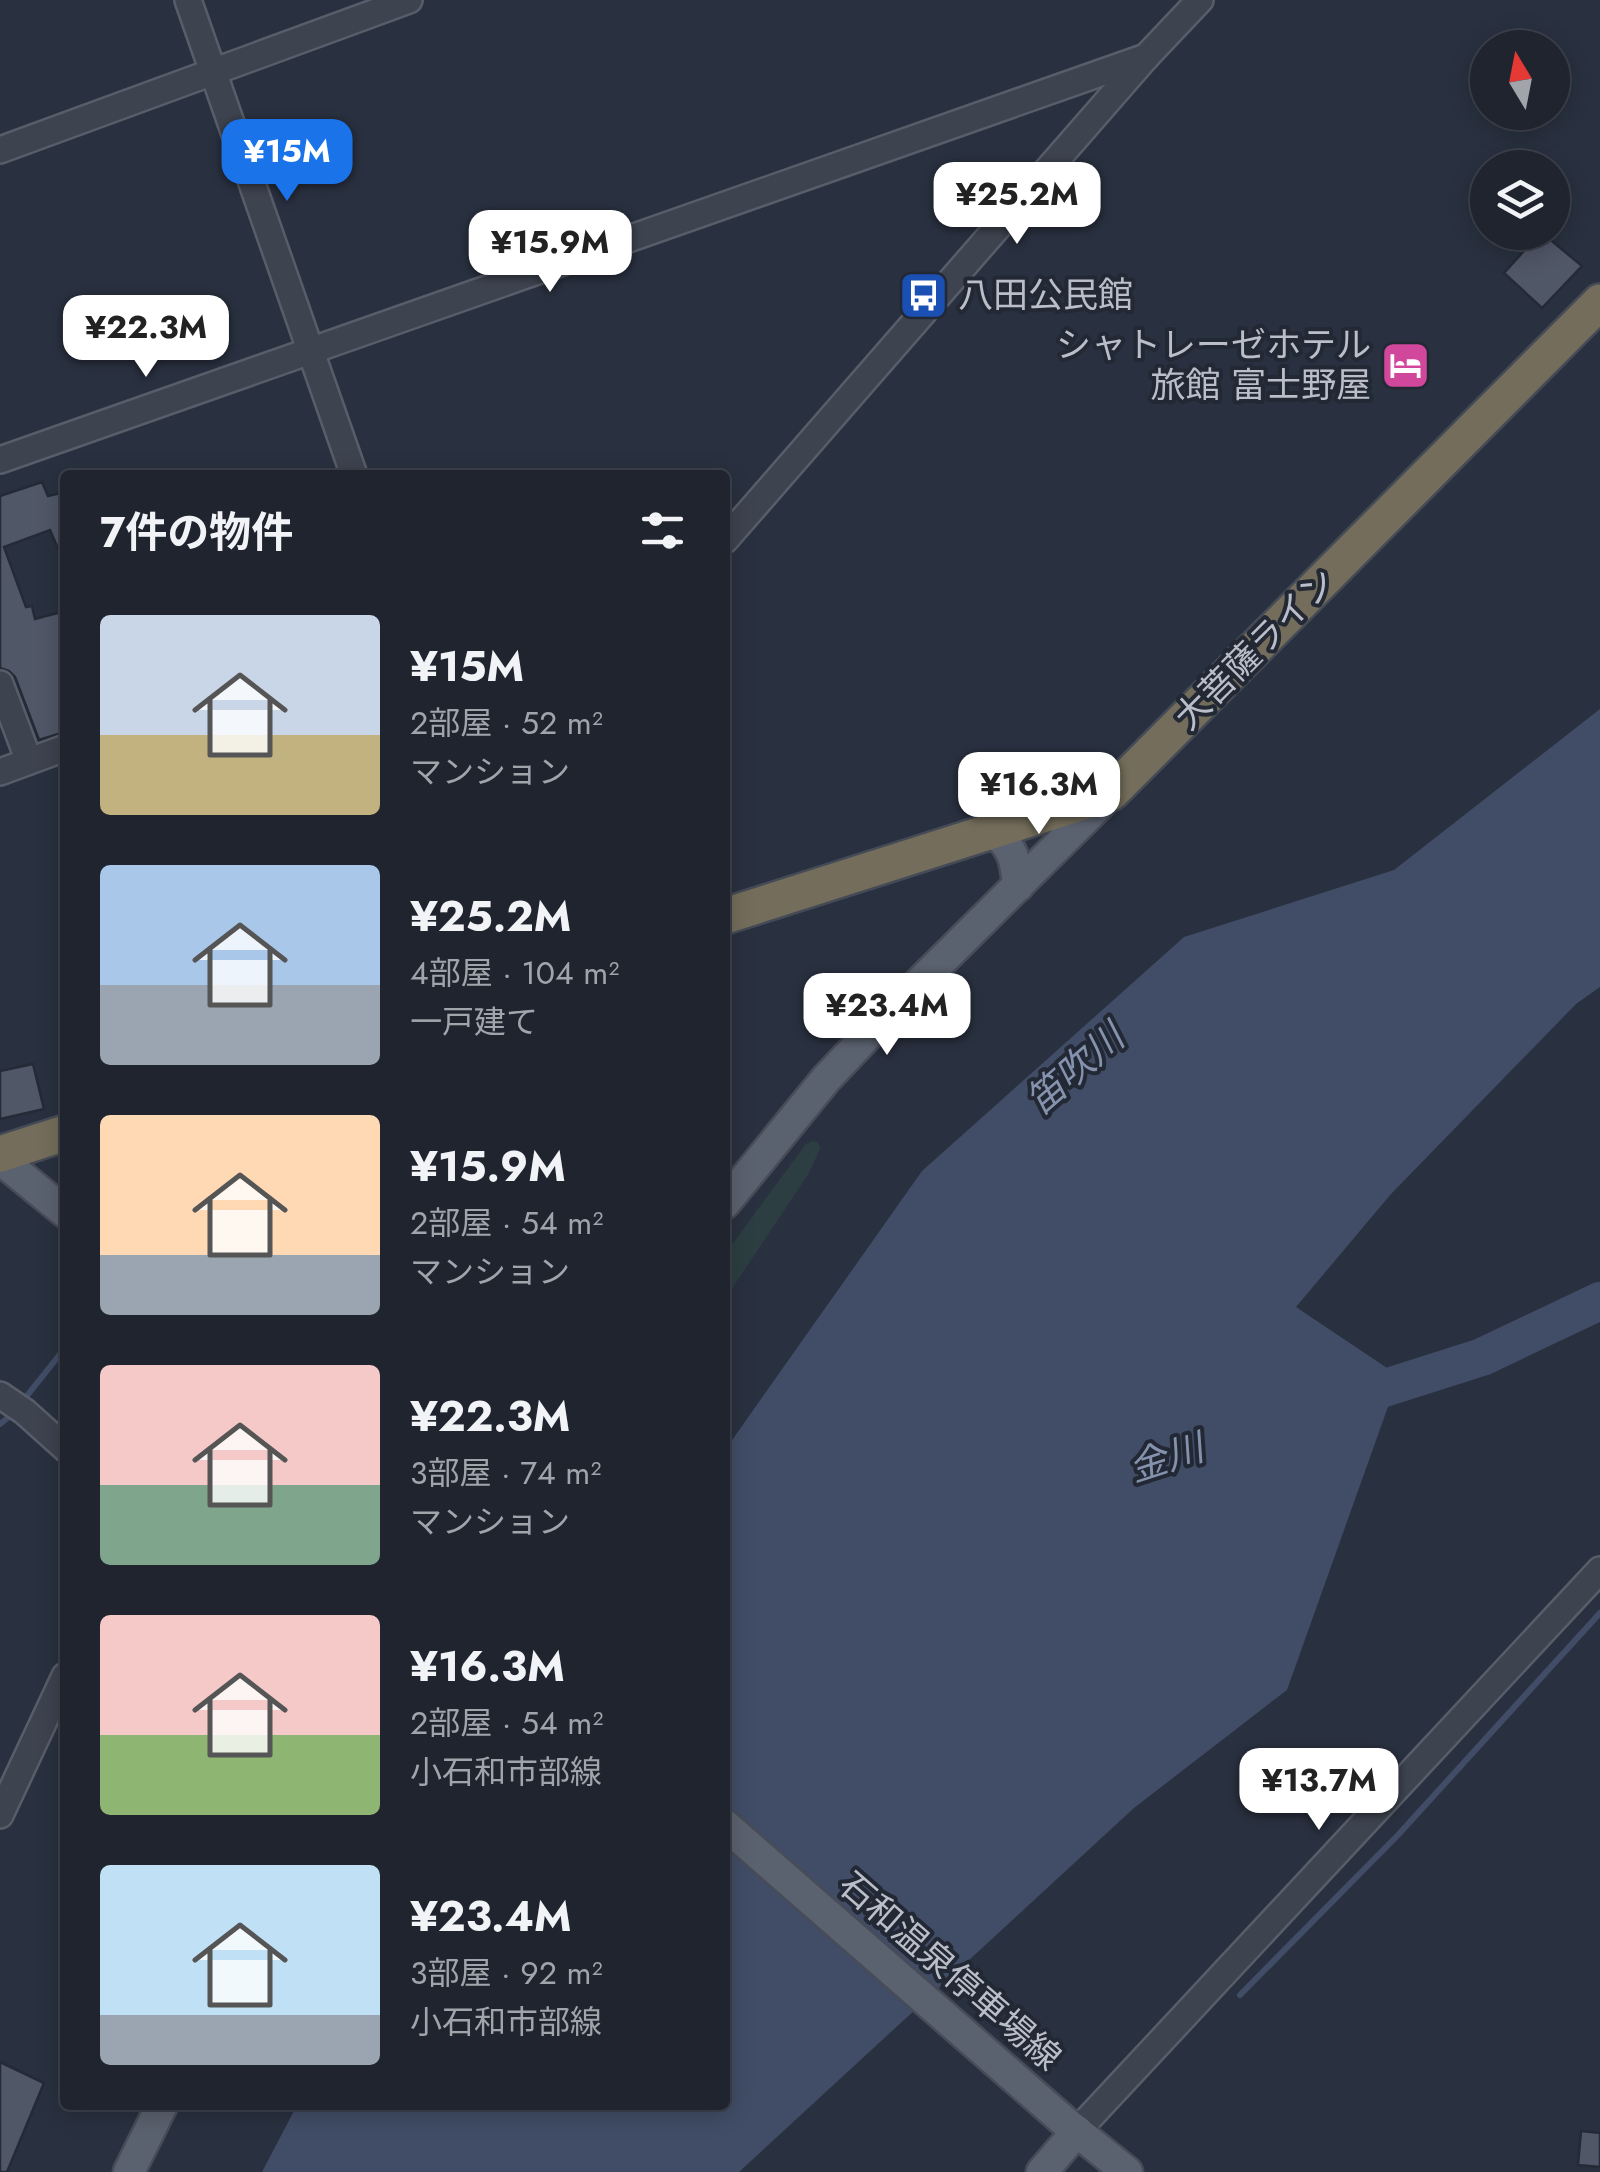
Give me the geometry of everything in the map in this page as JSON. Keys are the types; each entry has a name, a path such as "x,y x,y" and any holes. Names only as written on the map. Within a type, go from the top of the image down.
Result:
{"highway":[{"name":"大菩薩ライン","path":"730,914 1111,793 1600,302"},
{"path":"0,1157 60,1135"}],"main road":[{"path":"730,1196 826,1079 911,989 1111,793"},
{"path":"990,830 1002,836 1013,852 1018,886"},
{"path":"0,1157 60,1208"},
{"name":"石和温泉停車場線","path":"730,1829 1128,2172"},
{"path":"129,2172 160,2110"},
{"path":"1042,2172 1070,2126"}],"street":[{"path":"188,0 352,470"},
{"path":"0,150 409,0"},
{"path":"730,534 1200,0"},
{"path":"0,460 1146,57"},
{"path":"0,684 29,760"},
{"path":"0,772 60,750"},
{"path":"10,1402 60,1444"},
{"path":"1070,2126 1600,1570"},
{"path":"0,1815 60,1687"}],"shaded area":[{"path":"818,1142 820,1149 809,1173 730,1292 730,1247 805,1145"}],"water":[{"name":"笛吹川","path":"1600,709 1600,987 1576,1004 1391,1194 1296,1307 1399,1376 1287,1690 1134,1808 739,2172 262,2172 294,2110 730,2110 730,1443 922,1171 1184,937 1394,870"}],"building":[{"path":"1525,250 1563,250 1582,266 1542,308 1504,273"},
{"path":"42,482 48,496 60,493 60,553 50,530 4,547 26,607 32,606 35,619 60,612 60,734 39,740 15,677 0,668 0,496"},
{"path":"33,1064 44,1109 0,1119 0,1071"},
{"path":"0,2062 44,2083 7,2172 0,2172"},
{"path":"1581,2131 1600,2133 1600,2167 1578,2165"}],"waterway":[{"name":"金川","path":"1347,1400 1482,1357 1600,1301"},
{"path":"22,1402 60,1354"},
{"path":"0,1424 15,1412"},
{"path":"1240,1995 1398,1835 1600,1613"}],"place":[{"name":"八田公民館","path":"923,295"},
{"name":"シャトレーゼホテル 旅館 富士野屋","path":"1406,365"}]}
